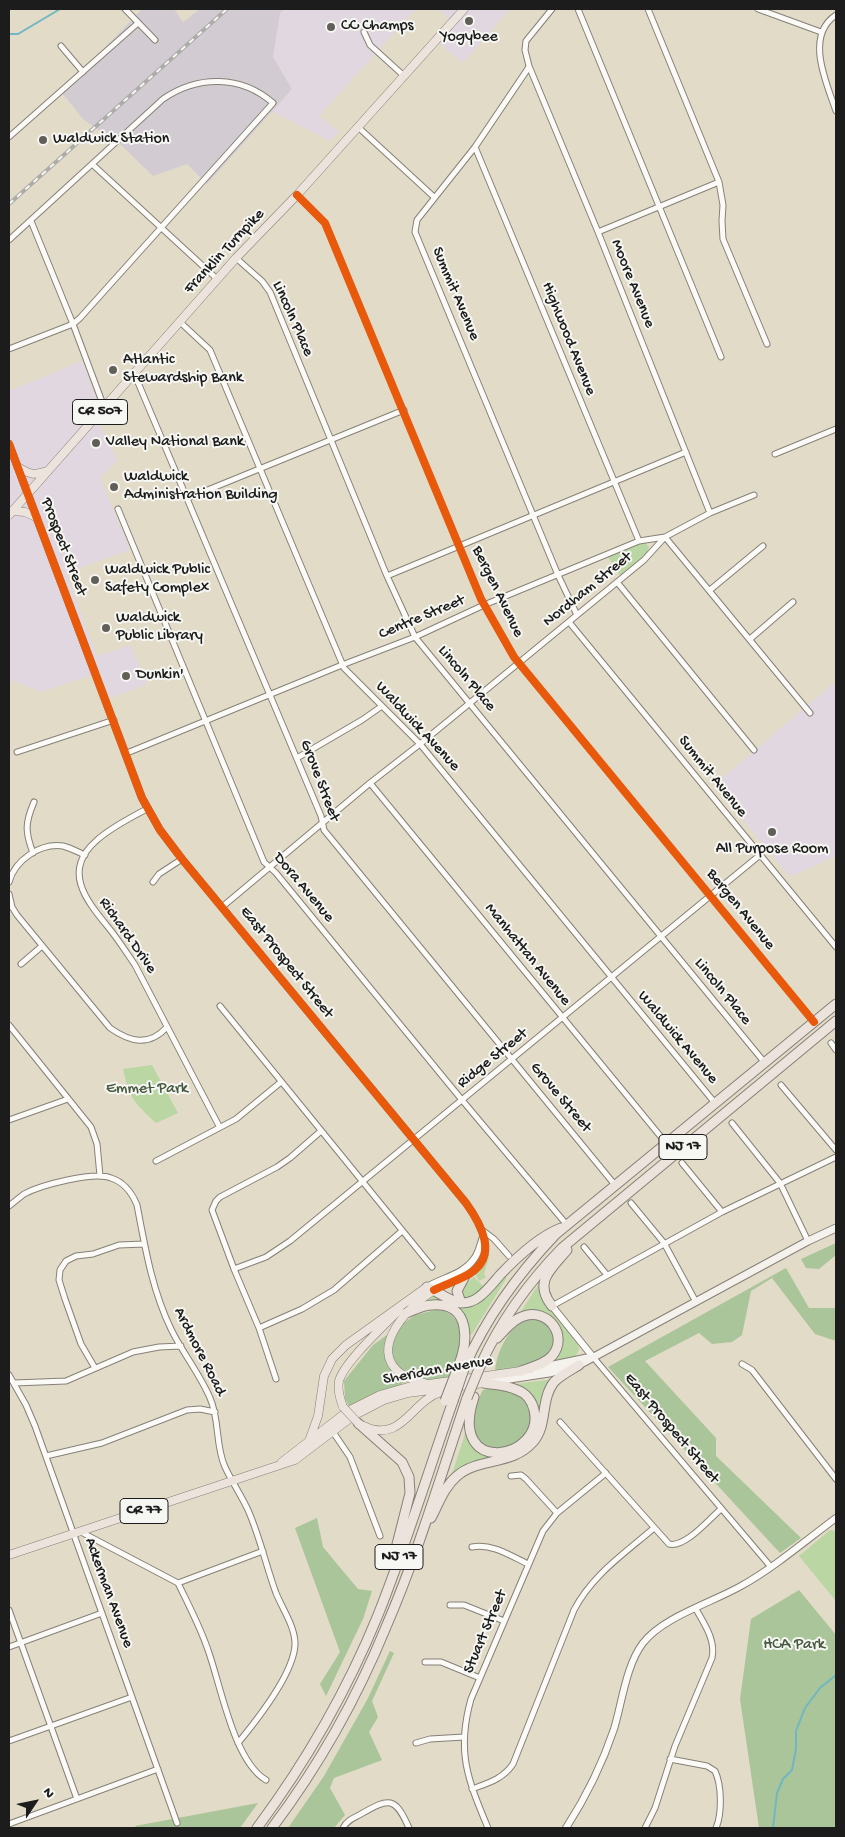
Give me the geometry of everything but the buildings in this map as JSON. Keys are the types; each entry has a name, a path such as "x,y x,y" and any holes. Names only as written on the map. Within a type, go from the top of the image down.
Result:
{"highway":[{"name":"NJ 17","path":"257,1828 302,1763 334,1708 364,1647 385,1597 439,1441 449,1401 462,1367 486,1324 513,1284 539,1252 566,1225 836,1004"},
{"name":"NJ 17","path":"272,1828 310,1774 351,1703 386,1629 471,1398 480,1364 509,1311 534,1278 562,1248 593,1220 836,1021"},
{"path":"552,1306 543,1292 546,1276 593,1220"},
{"path":"430,1288 461,1303 470,1302 480,1297 528,1249 548,1233 566,1225"},
{"path":"461,1303 457,1291 465,1276"},
{"path":"406,1313 424,1306 438,1305 451,1309 458,1315 464,1323 466,1335 462,1367"},
{"path":"489,1347 512,1323 523,1316 538,1315 550,1320 558,1337 554,1353 544,1362 521,1371"},
{"path":"418,1542 446,1489 456,1477 472,1467 513,1456 532,1444 541,1428 546,1400 551,1387 560,1377 579,1365"},
{"path":"471,1398 469,1428 473,1440 482,1449 493,1453 510,1450 522,1443 530,1434 535,1416 531,1403 526,1396 516,1389 484,1383"},
{"path":"358,1423 402,1462 408,1471 410,1483 410,1493 385,1597"}],"main road":[{"name":"Franklin Turnpike","path":"10,513 236,258 297,195 464,9"},
{"path":"18,467 30,474 36,475 49,470"},
{"path":"10,513 25,512 36,517"},
{"name":"Sheridan Avenue","path":"279,1465 308,1441 360,1411 384,1400 408,1393 541,1374 579,1365 808,1241 836,1228"},
{"path":"308,1441 317,1421 324,1376 335,1355 408,1300 430,1288"},
{"path":"429,1384 403,1375 394,1366 389,1346 395,1328 406,1313 430,1288"},
{"path":"408,1300 343,1371 338,1386 344,1407 358,1423 376,1430 393,1428 405,1420 428,1397 456,1387"},
{"name":"Sheridan Avenue","path":"9,1555 295,1460 331,1429 348,1411 371,1398 399,1389 521,1371 593,1357"},
{"path":"320,1404 331,1429"}],"street":[{"path":"125,9 155,40"},
{"path":"530,66 525,50 526,41 552,9"},
{"path":"578,9 720,357"},
{"path":"648,9 719,182 723,205 723,239 767,344"},
{"path":"758,9 821,32"},
{"path":"836,15 828,21 821,32 819,46 822,64 836,112"},
{"path":"9,138 138,23"},
{"path":"364,32 370,45 403,75"},
{"path":"61,46 83,72"},
{"name":"Summit Avenue","path":"530,66 476,146 417,220 415,232 558,576 577,615"},
{"name":"Moore Avenue","path":"530,66 710,513"},
{"path":"9,240 163,99 190,85 212,81 233,83 252,89 273,104 73,324 9,349"},
{"path":"358,127 434,197"},
{"name":"Highwood Avenue","path":"476,146 639,541"},
{"path":"92,164 217,280"},
{"path":"598,232 719,182"},
{"name":"Bergen Avenue","path":"297,195 326,223 484,605 519,663 814,1022"},
{"path":"31,220 73,324 104,408"},
{"name":"Lincoln Place","path":"236,258 262,281 270,292 388,576 416,637 765,1063"},
{"name":"Waldwick Avenue","path":"180,322 210,350 342,665 420,744 715,1103"},
{"name":"Grove Street","path":"134,374 297,758 324,830 615,1185"},
{"path":"188,498 404,410"},
{"path":"775,454 836,429"},
{"name":"Prospect Street","path":"9,444 72,610"},
{"path":"388,576 686,452"},
{"name":"Centre Street","path":"126,753 416,637 484,605 639,541 665,537 710,513 754,495"},
{"name":"Dora Avenue","path":"118,508 264,862 276,873 566,1225"},
{"path":"665,537 810,713"},
{"name":"Nordham Street","path":"222,907 370,783 644,560 665,537"},
{"path":"710,590 764,546"},
{"path":"617,582 754,750"},
{"path":"750,639 793,602"},
{"name":"East Prospect Street","path":"72,610 142,798 160,830 466,1204 483,1233 496,1240 509,1256"},
{"name":"Summit Avenue","path":"569,622 836,947"},
{"path":"297,758 362,720 382,706"},
{"path":"17,752 114,720"},
{"name":"Manhattan Avenue","path":"370,783 666,1143"},
{"path":"33,853 26,831 34,802"},
{"name":"Richard Drive","path":"148,808 104,834 95,842 85,855 79,874 79,882 92,907 115,935 135,965 219,1126"},
{"path":"9,882 10,876 18,864 33,853 44,848 61,846 85,855"},
{"name":"Ridge Street","path":"234,1269 275,1252 309,1227 413,1139 512,1060 760,855"},
{"path":"154,882 159,874 182,859"},
{"path":"9,894 12,907 110,1028 133,1039 153,1039 167,1027"},
{"path":"21,964 42,946"},
{"path":"220,1006 432,1267"},
{"path":"9,1025 85,1120 94,1136 100,1176 83,1177 35,1189 9,1206"},
{"path":"831,1044 836,1050"},
{"path":"156,1161 219,1126 236,1119 281,1082"},
{"path":"781,1084 836,1150"},
{"path":"9,1120 68,1099"},
{"path":"732,1123 780,1183 808,1241"},
{"path":"276,1379 259,1328 213,1214 213,1205 216,1201 277,1167 321,1131"},
{"path":"552,1306 722,1212 836,1157"},
{"path":"682,1163 722,1212"},
{"name":"Ardmore Road","path":"100,1176 116,1180 129,1191 137,1205 148,1263 162,1309 204,1386 215,1412 218,1448 222,1461 248,1510 275,1590 294,1636 294,1650 278,1688 261,1714 238,1742"},
{"path":"631,1203 664,1244 696,1302"},
{"path":"259,1328 302,1309 334,1290 402,1231"},
{"path":"430,1288 465,1276 476,1268 483,1258 486,1247 483,1233"},
{"path":"430,1288 470,1265 476,1256 483,1233"},
{"path":"95,1368 81,1344 59,1280 60,1270 66,1261 76,1256 93,1254 119,1245 144,1244"},
{"path":"584,1246 607,1276"},
{"name":"East Prospect Street","path":"552,1306 720,1510 771,1568"},
{"path":"14,1383 66,1381 133,1352 159,1347 181,1346"},
{"path":"742,1364 752,1370 836,1479"},
{"name":"Ackerman Avenue","path":"9,1375 32,1419 77,1533 102,1613 177,1823"},
{"path":"46,1456 102,1443 187,1410 200,1409 215,1412"},
{"path":"560,1422 669,1544 678,1545 684,1542 720,1510"},
{"path":"331,1429 350,1457 380,1536"},
{"name":"Stuart Street","path":"488,1828 472,1790 466,1769 464,1737 467,1714 480,1678 540,1536 556,1513 606,1473"},
{"path":"511,1476 521,1475 526,1479 556,1513"},
{"path":"566,1828 588,1791 607,1751 637,1653 642,1645 655,1631 739,1588 771,1568 836,1518"},
{"path":"472,1790 498,1779 514,1764 574,1610 587,1589 598,1576 654,1528"},
{"path":"77,1533 178,1583 203,1636 238,1742 254,1768 266,1780"},
{"path":"472,1547 490,1547 528,1564"},
{"path":"178,1583 263,1551"},
{"path":"450,1605 464,1605 504,1621"},
{"path":"645,1828 655,1808 670,1759 712,1661 714,1652 712,1639 696,1609"},
{"path":"9,1610 77,1799"},
{"path":"9,1647 102,1613"},
{"path":"424,1662 441,1662 480,1678"},
{"path":"9,1741 132,1697"},
{"path":"416,1743 430,1739 464,1737"},
{"path":"670,1759 707,1766 715,1771 720,1804 716,1828"},
{"path":"9,1824 158,1769"},
{"path":"343,1828 349,1820 382,1802 395,1805 402,1813 409,1828"}],"shaded area":[{"path":"142,9 174,9 183,22 200,9 284,9 280,13 273,57 292,89 207,184 187,164 153,176 122,146 83,119 62,93"},
{"path":"284,9 416,9 319,116 339,132 330,141 271,111 292,89 273,57 280,13"},
{"path":"438,9 510,9 463,63 435,40 451,21"},
{"path":"82,361 97,401 100,426 117,460 100,478 130,550 66,573 97,656 130,645 148,684 110,698 100,672 41,692 9,679 9,391"},
{"path":"836,681 836,856 790,877 714,785"}],"green space":[{"path":"644,542 649,547 647,553 620,575 608,557"},
{"name":"Emmet Park","path":"152,1065 178,1113 156,1123 134,1100 128,1088 123,1069"},
{"path":"836,1243 836,1255 819,1269 806,1268 801,1259"},
{"path":"490,1254 484,1274 486,1277 479,1281 476,1275 484,1266"},
{"path":"786,1268 809,1308 836,1308 836,1341 815,1334 772,1278 751,1291 742,1335 732,1342 712,1344 699,1333 645,1361 716,1438 716,1456 801,1538 780,1553 608,1367"},
{"path":"506,1276 506,1279 472,1334 469,1334 460,1313 423,1302 436,1292 461,1306 474,1306 486,1298"},
{"path":"474,1277 485,1288 474,1297 464,1299 460,1289"},
{"path":"540,1282 541,1295 544,1302 578,1345 579,1350 575,1357 551,1362 529,1312 520,1313"},
{"path":"435,1310 443,1311 455,1319 462,1333 462,1348 451,1378 425,1380 414,1378 352,1411 345,1399 344,1381 373,1345 415,1315"},
{"path":"534,1318 544,1322 550,1328 556,1347 545,1362 495,1371 502,1346 512,1331 526,1320"},
{"path":"554,1379 537,1425 536,1407 525,1392 516,1384"},
{"path":"493,1388 516,1394 534,1410 532,1434 520,1445 492,1448 483,1445 477,1439 474,1430 474,1420 478,1399 483,1390"},
{"path":"467,1428 473,1443 479,1451 495,1457 463,1467 452,1474"},
{"path":"317,1518 323,1547 358,1589 372,1591 363,1619 326,1696 320,1684 340,1652 295,1528"},
{"path":"830,1530 836,1531 836,1601 799,1556"},
{"name":"HCA Park","path":"799,1590 836,1635 836,1828 759,1828 740,1699 751,1619"},
{"path":"390,1651 394,1653 372,1701 378,1717 369,1732 382,1760 334,1778 330,1788 345,1815 334,1828 288,1828 324,1776 367,1700"},
{"path":"258,1803 240,1828 137,1828 135,1826"}],"waterway":[{"path":"9,34 18,34 60,9"},
{"path":"773,1828 777,1793 783,1779 792,1770 796,1749 796,1731 805,1708 820,1688 836,1675"}],"railway":[{"path":"9,204 227,9"}],"cycle path":[{"path":"297,195 325,223 481,599 514,657 814,1022"},
{"path":"9,444 142,798 160,830 466,1203 477,1220 485,1249 478,1267 469,1274 434,1290"}],"place":[{"name":"Yogybee","path":"469,21"},
{"name":"CC Champs","path":"331,27"},
{"name":"Waldwick Station","path":"43,140"},
{"name":"Atlantic Stewardship Bank","path":"113,370"},
{"name":"Valley National Bank","path":"96,443"},
{"name":"Waldwick Administration Building","path":"114,487"},
{"name":"Waldwick Public Safety Complex","path":"95,580"},
{"name":"Waldwick Public Library","path":"106,628"},
{"name":"Dunkin'","path":"126,676"},
{"name":"All Purpose Room","path":"772,832"}]}
